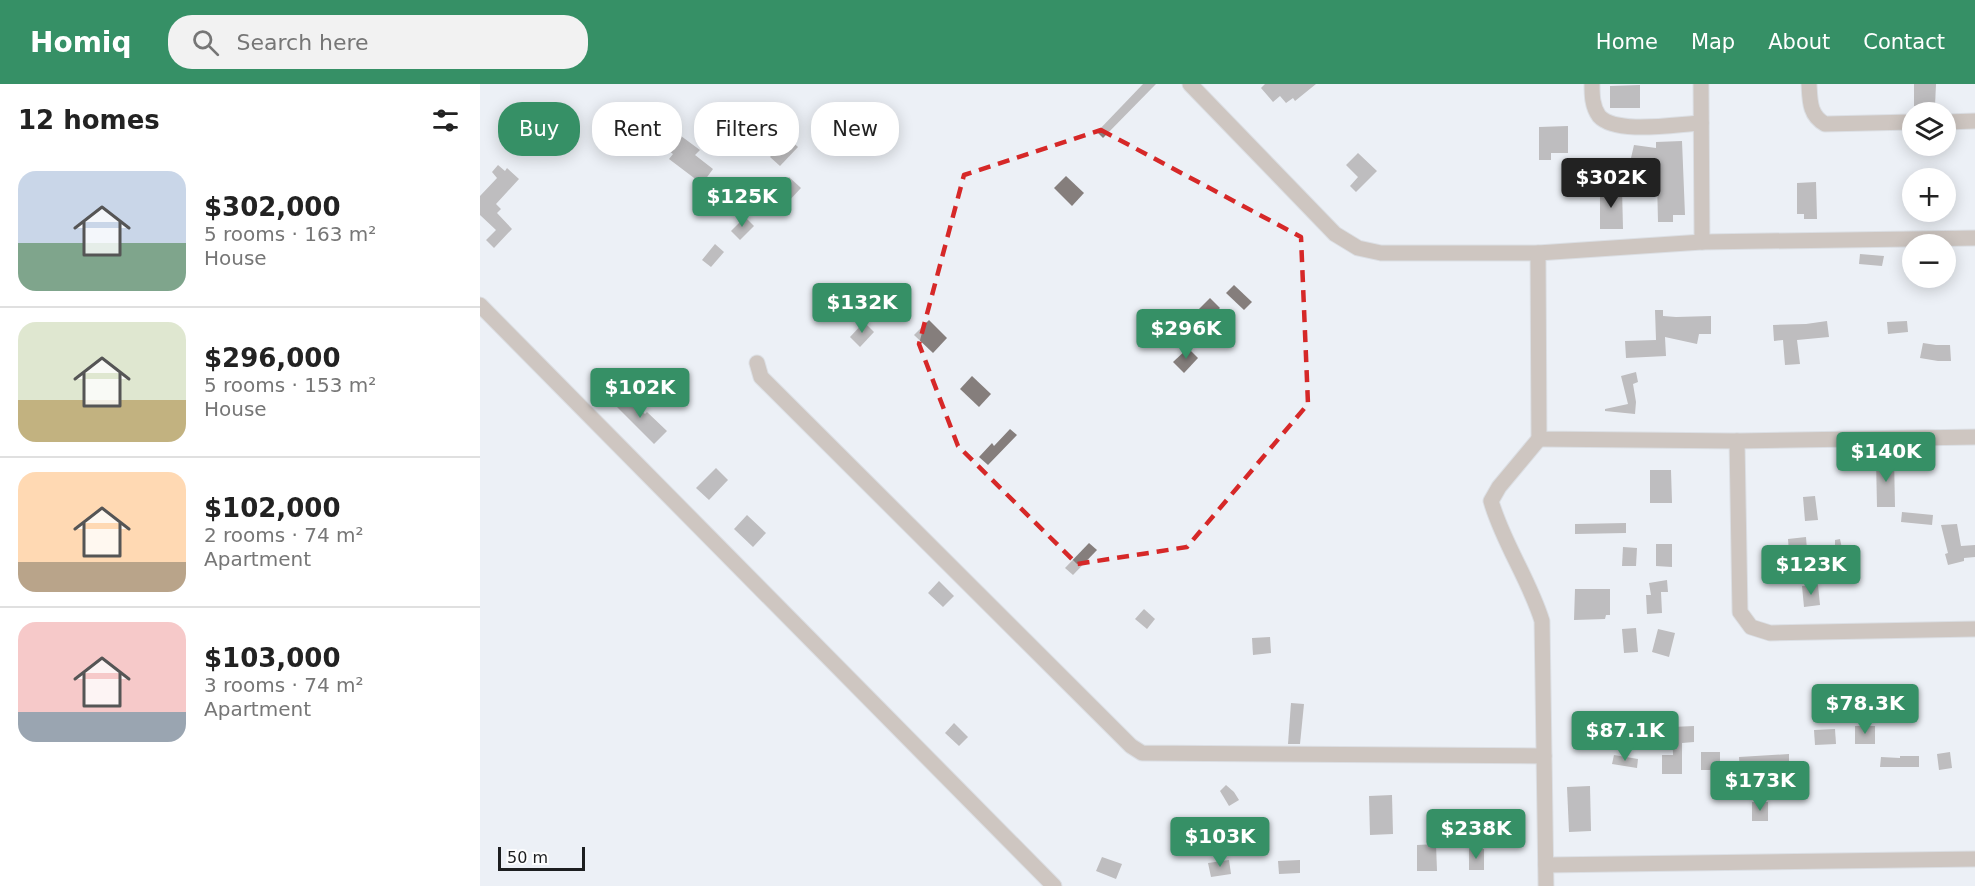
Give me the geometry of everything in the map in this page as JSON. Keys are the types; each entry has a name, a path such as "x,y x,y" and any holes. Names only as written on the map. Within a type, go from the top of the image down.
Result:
{"street":[{"path":"1190,84 1335,234 1358,248 1381,253 1538,253 1702,242 1975,238"},
{"path":"1592,84 1595,109 1601,118 1611,123 1624,127 1701,123"},
{"path":"1701,84 1702,242"},
{"path":"1809,84 1810,106 1814,115 1825,124 1902,122"},
{"path":"1956,122 1975,121"},
{"path":"1538,253 1539,439 1499,487 1491,501 1496,518 1532,594 1542,621 1546,886"},
{"path":"480,305 1054,886"},
{"path":"757,363 761,377 1131,746 1142,753 1544,756"},
{"path":"1539,439 1737,441 1975,437"},
{"path":"1737,441 1740,612 1751,627 1770,633 1975,629"},
{"path":"1546,865 1975,859"}],"highlighted area":[{"path":"1101,130 1301,237 1308,404 1187,547 1077,564 958,446 919,344 964,175"}],"building":[{"path":"1143,84 1156,84 1103,138 1097,132"},
{"path":"1265,84 1316,84 1295,101 1293,98 1286,103 1280,96 1273,102 1261,88"},
{"path":"1914,84 1936,84 1935,102 1914,102"},
{"path":"1640,85 1640,108 1610,108 1610,86"},
{"path":"1568,126 1568,153 1551,153 1551,160 1539,160 1539,127"},
{"path":"682,137 694,146 694,156 713,169 702,184 669,159 671,156 682,156"},
{"path":"1682,141 1685,215 1673,215 1673,222 1658,222 1657,180 1632,178 1633,159 1631,158 1634,145 1656,148 1656,142"},
{"path":"1358,153 1377,171 1356,192 1350,186 1358,177 1346,165"},
{"path":"771,156 789,156 780,166"},
{"path":"498,165 505,171 507,168 519,179 496,204 501,209 497,213 512,229 494,248 486,240 496,230 480,215 480,196 497,178 492,172"},
{"path":"1066,176 1084,193 1072,206 1054,188"},
{"path":"789,177 801,188 785,205 773,194"},
{"path":"1816,182 1817,219 1804,219 1804,214 1797,214 1797,183"},
{"path":"1600,188 1622,188 1623,229 1600,229"},
{"path":"745,217 754,226 740,240 731,231"},
{"path":"715,244 724,252 711,267 702,260"},
{"path":"1860,254 1884,256 1882,266 1859,264"},
{"path":"1234,285 1252,302 1244,310 1226,293"},
{"path":"1210,298 1220,308 1209,319 1199,309"},
{"path":"1655,310 1663,310 1663,316 1711,316 1711,334 1699,334 1697,344 1665,337 1666,356 1626,358 1625,341 1656,340"},
{"path":"929,320 947,338 933,353 914,335"},
{"path":"1827,321 1829,337 1797,340 1800,364 1785,365 1783,340 1774,341 1773,325"},
{"path":"1907,321 1908,332 1888,334 1887,322"},
{"path":"864,322 874,332 860,347 850,337"},
{"path":"1923,343 1950,345 1951,361 1920,358"},
{"path":"1188,348 1198,358 1184,373 1173,362"},
{"path":"1636,372 1638,382 1633,384 1635,414 1605,411 1605,409 1628,404 1621,376"},
{"path":"972,376 991,394 979,407 960,389"},
{"path":"621,392 667,431 654,444 612,402"},
{"path":"1010,429 1017,435 988,465 979,457 992,443 994,446"},
{"path":"1894,458 1895,507 1877,507 1876,459"},
{"path":"716,468 728,480 709,500 696,488"},
{"path":"1650,470 1671,470 1672,503 1650,503"},
{"path":"1815,496 1818,520 1805,521 1803,497"},
{"path":"1902,512 1933,515 1932,525 1901,522"},
{"path":"747,515 766,533 753,547 734,529"},
{"path":"1626,523 1626,533 1575,534 1575,524"},
{"path":"1957,524 1961,546 1975,545 1975,557 1964,558 1964,561 1948,565 1945,554 1948,553 1941,525"},
{"path":"1806,537 1807,550 1789,552 1788,539"},
{"path":"1840,539 1845,562 1854,561 1855,571 1836,572 1836,555 1831,556 1829,547 1835,545 1835,540"},
{"path":"1089,543 1097,550 1073,575 1065,568"},
{"path":"1656,544 1672,544 1672,567 1656,566"},
{"path":"1623,547 1637,548 1636,566 1622,566"},
{"path":"1667,580 1668,592 1661,592 1662,613 1647,614 1646,595 1651,595 1649,583"},
{"path":"939,581 954,596 943,607 928,593"},
{"path":"1818,585 1820,605 1804,607 1802,586"},
{"path":"1575,589 1610,589 1610,615 1606,615 1605,619 1574,620"},
{"path":"1144,609 1155,619 1147,629 1135,619"},
{"path":"1636,628 1638,652 1624,653 1622,629"},
{"path":"1658,629 1675,633 1669,657 1652,652"},
{"path":"1270,637 1271,653 1253,655 1252,638"},
{"path":"1291,703 1304,704 1300,744 1288,744"},
{"path":"954,723 968,737 959,746 945,733"},
{"path":"1694,726 1694,742 1682,743 1682,774 1662,774 1662,755 1673,755 1672,727"},
{"path":"1855,726 1875,726 1875,744 1855,744"},
{"path":"1835,729 1836,744 1815,745 1814,730"},
{"path":"1701,752 1720,752 1720,770 1701,770"},
{"path":"1950,752 1952,768 1939,770 1937,754"},
{"path":"1789,754 1789,763 1762,764 1762,771 1740,773 1739,757"},
{"path":"1614,755 1638,759 1637,768 1612,764"},
{"path":"1900,756 1919,756 1919,767 1880,767 1881,757 1900,758"},
{"path":"1226,785 1239,800 1229,806 1220,791"},
{"path":"1590,786 1591,831 1569,832 1567,787"},
{"path":"1392,795 1393,834 1370,835 1369,796"},
{"path":"1752,802 1768,802 1768,821 1752,821"},
{"path":"1436,844 1437,871 1417,871 1417,845"},
{"path":"1469,849 1484,849 1484,870 1469,870"},
{"path":"1102,857 1122,864 1116,879 1096,871"},
{"path":"1229,860 1231,874 1211,877 1208,863"},
{"path":"1300,860 1300,873 1279,874 1278,861"}]}
